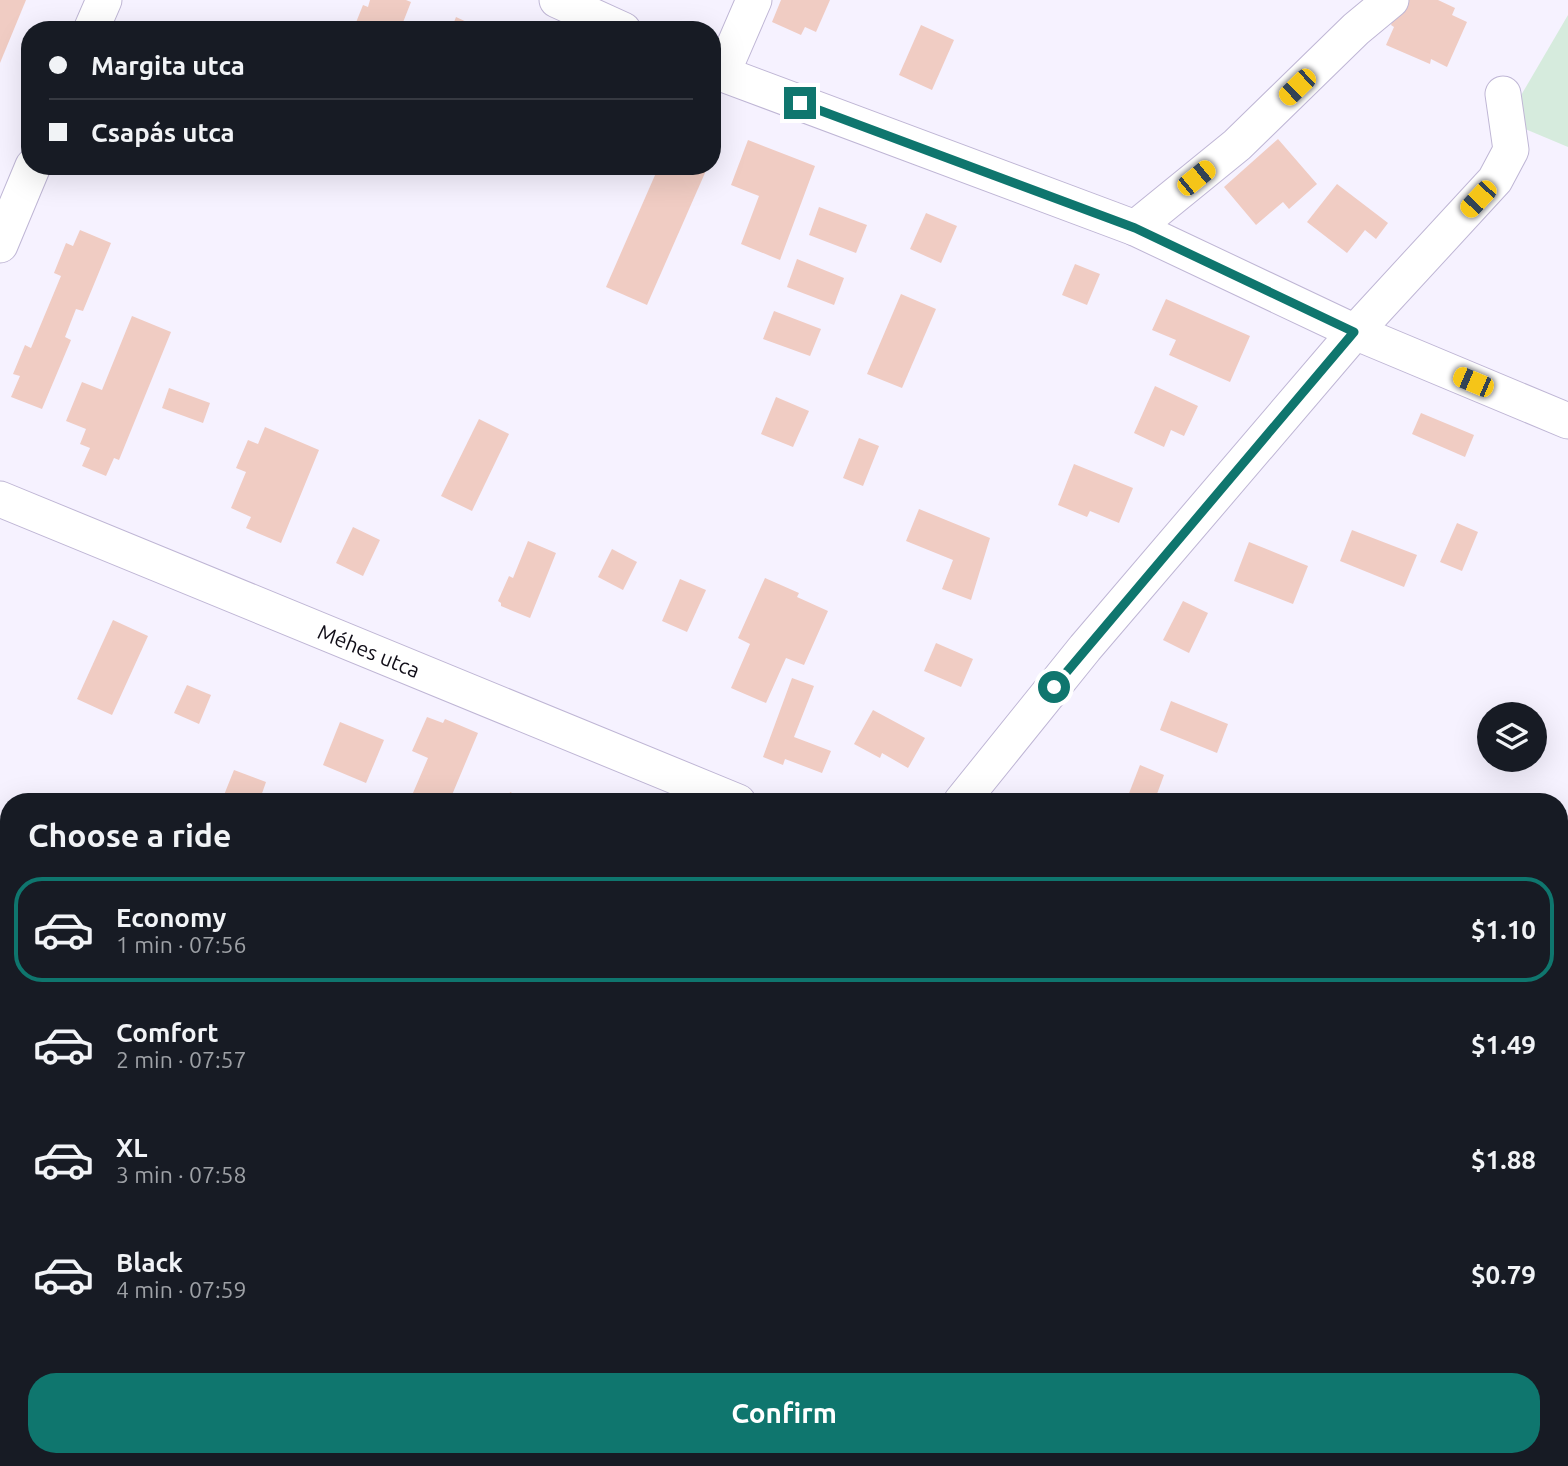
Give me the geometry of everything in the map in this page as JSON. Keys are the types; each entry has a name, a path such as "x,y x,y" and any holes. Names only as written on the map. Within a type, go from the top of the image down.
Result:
{"street":[{"path":"95,21 104,0"},
{"path":"557,0 603,21"},
{"path":"721,64 754,0"},
{"path":"1135,228 1237,145 1356,29 1391,0"},
{"path":"721,73 1135,228 1354,332 1568,421"},
{"path":"968,793 1085,648 1354,332 1495,180 1511,150 1503,94"},
{"path":"0,245 29,175"},
{"name":"Méhes utca","path":"0,499 716,793"}],"green space":[{"path":"1568,15 1568,147 1506,121"}],"building":[{"path":"0,0 26,0 0,63"},
{"path":"370,0 411,2 404,21 357,21 363,5 368,7"},
{"path":"781,0 830,0 816,32 805,27 801,35 772,22"},
{"path":"1406,0 1438,0 1455,8 1452,15 1467,22 1447,67 1431,59 1430,64 1386,45 1398,9"},
{"path":"921,25 954,40 932,90 899,75"},
{"path":"1278,139 1317,184 1289,209 1283,202 1256,225 1224,187"},
{"path":"748,140 815,166 780,260 741,244 759,196 731,185"},
{"path":"655,175 704,175 647,305 606,287"},
{"path":"1337,184 1388,223 1376,239 1365,230 1347,253 1307,222"},
{"path":"819,207 867,225 856,253 809,235"},
{"path":"926,213 957,226 941,263 910,249"},
{"path":"80,230 111,243 83,311 76,309 65,337 71,340 42,409 11,397 20,376 13,374 25,345 31,348 61,276 54,273 66,243 73,246"},
{"path":"797,259 844,278 834,305 787,287"},
{"path":"1075,264 1100,274 1087,305 1062,295"},
{"path":"901,294 936,309 902,388 867,374"},
{"path":"1166,299 1250,336 1230,382 1169,355 1176,340 1152,330"},
{"path":"774,311 821,329 810,356 763,339"},
{"path":"132,316 171,332 119,460 114,458 106,476 82,466 90,448 80,444 86,429 66,421 82,382 102,390"},
{"path":"1155,386 1198,406 1184,436 1171,430 1164,447 1134,433"},
{"path":"169,388 210,403 203,423 162,408"},
{"path":"776,397 809,411 793,447 761,434"},
{"path":"1421,413 1474,435 1465,457 1412,434"},
{"path":"479,419 509,434 472,511 441,496"},
{"path":"265,427 319,450 281,543 246,528 251,517 231,508 246,472 236,468 248,440 258,444"},
{"path":"859,438 879,446 863,486 843,478"},
{"path":"1074,464 1133,488 1119,523 1090,511 1087,517 1058,505"},
{"path":"919,509 990,538 971,600 942,589 953,560 906,541"},
{"path":"1457,523 1478,532 1462,571 1440,562"},
{"path":"353,527 380,540 363,576 336,563"},
{"path":"1352,530 1417,555 1404,587 1340,561"},
{"path":"528,541 556,553 530,618 501,606 498,601 509,576 513,578"},
{"path":"1249,542 1308,566 1293,604 1234,581"},
{"path":"612,549 637,562 623,590 598,577"},
{"path":"765,578 799,593 797,597 828,611 804,665 786,658 766,703 731,688 750,644 738,638"},
{"path":"680,579 706,590 687,632 662,621"},
{"path":"1183,601 1208,613 1189,653 1163,640"},
{"path":"113,620 148,636 112,715 77,699"},
{"path":"936,643 973,659 961,687 924,671"},
{"path":"792,678 814,686 794,737 831,751 822,773 785,759 783,765 763,757"},
{"path":"187,685 211,695 199,724 174,713"},
{"path":"1171,701 1228,724 1217,753 1160,730"},
{"path":"873,710 925,738 908,768 882,753 880,758 854,744"},
{"path":"427,717 443,723 445,719 478,733 453,793 413,793 428,758 412,751"},
{"path":"340,722 384,740 366,783 323,765"},
{"path":"1140,765 1164,775 1157,793 1129,793"},
{"path":"234,770 266,782 262,793 225,793"}],"route":[{"path":"800,103 1135,228 1354,332 1054,687"}]}
